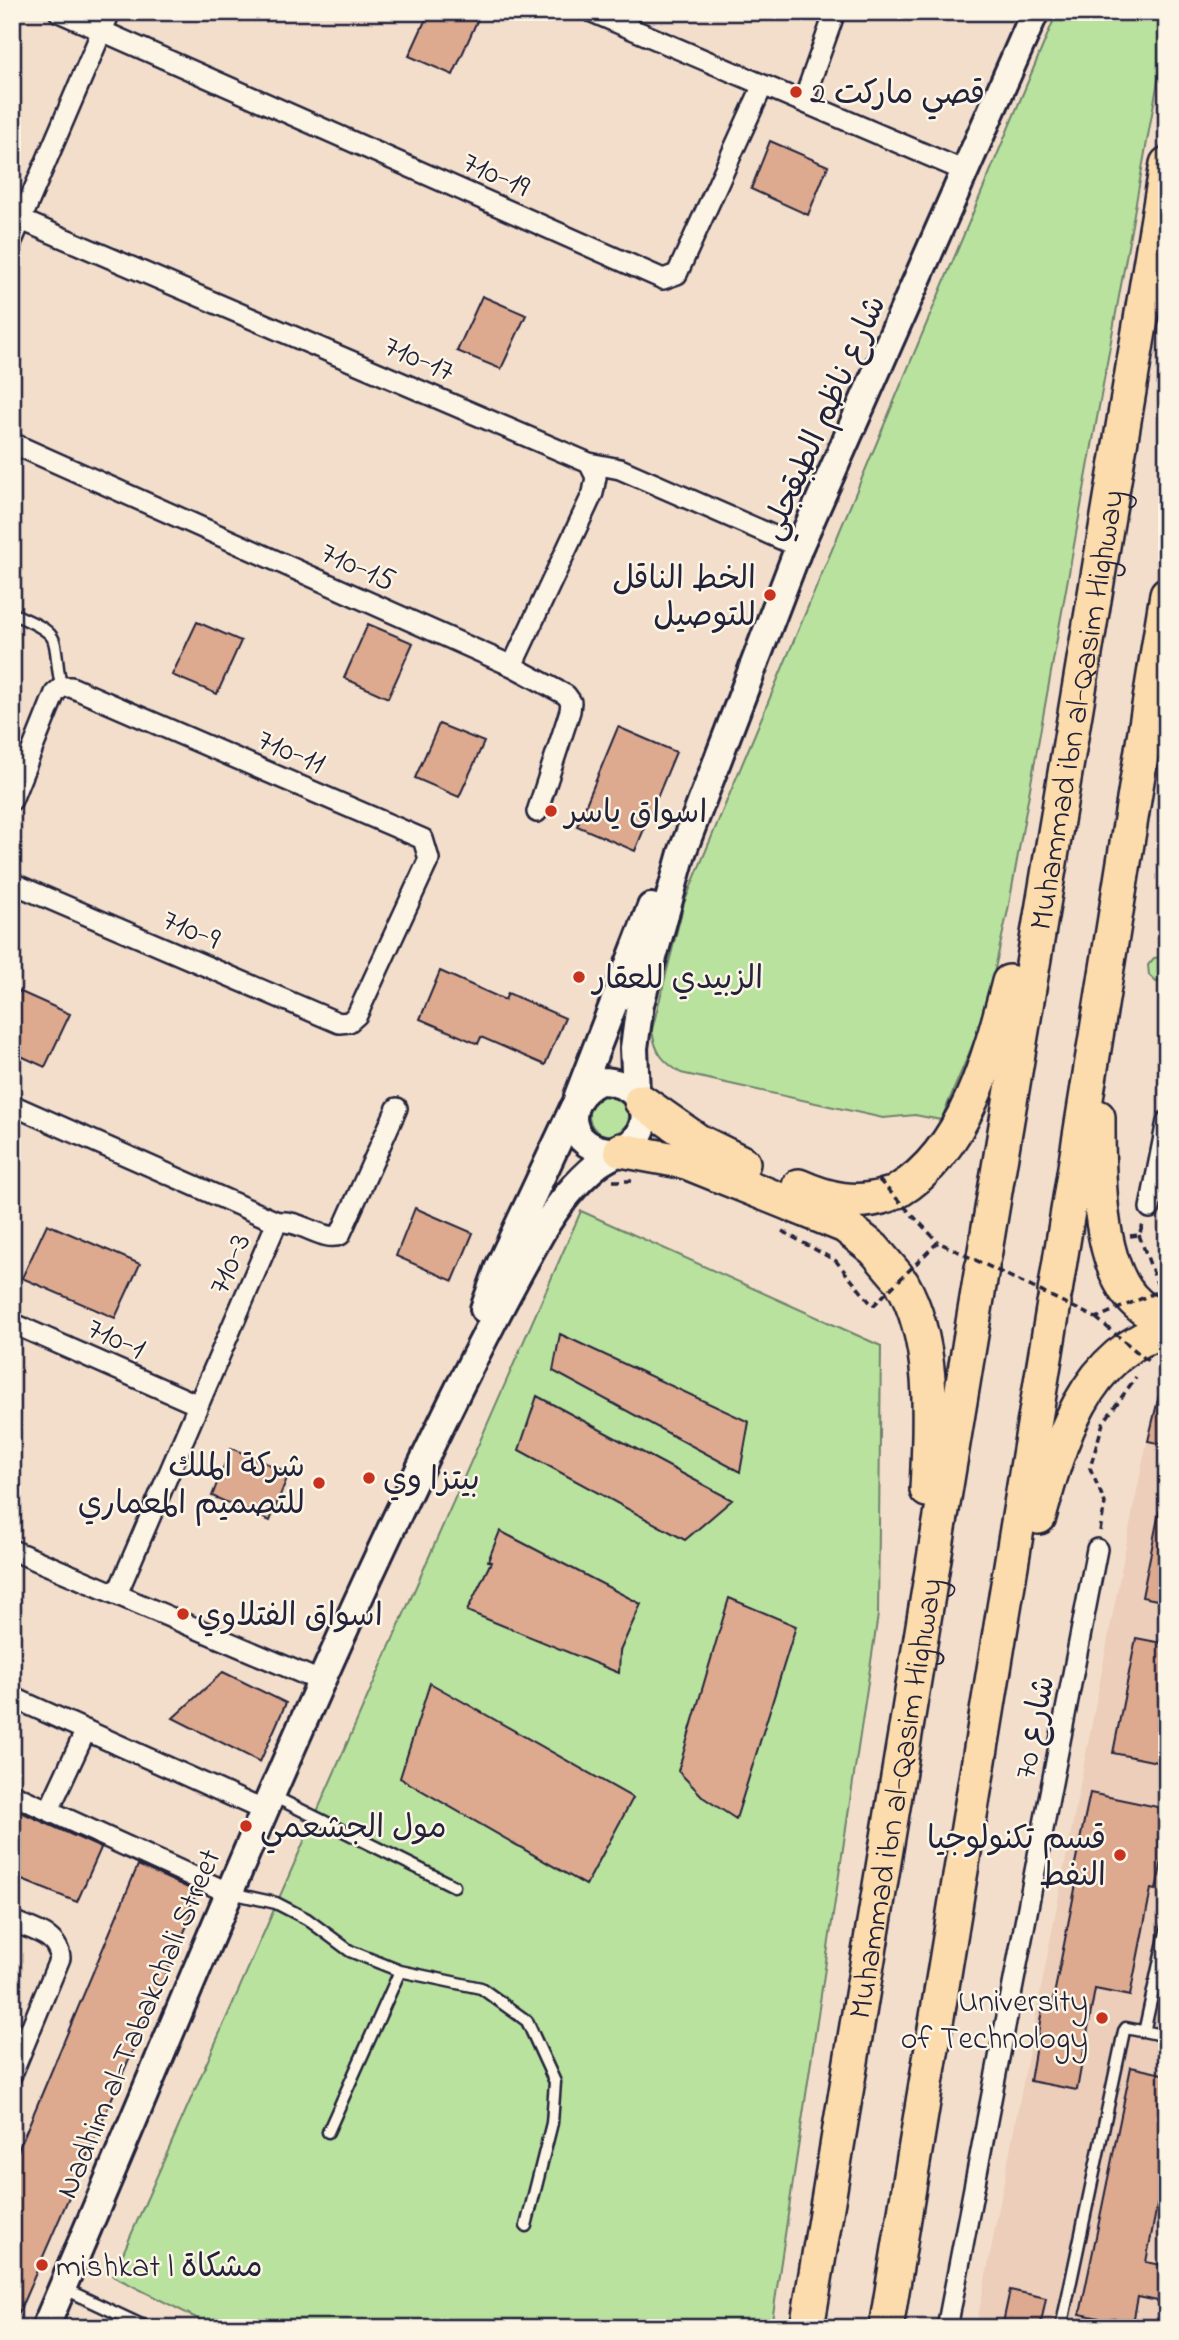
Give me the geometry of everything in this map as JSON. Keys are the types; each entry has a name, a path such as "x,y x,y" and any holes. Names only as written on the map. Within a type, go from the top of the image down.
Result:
{"highway":[{"name":"Muhammad ibn al-Qasim Highway","path":"807,2328 1064,766 1167,164"},
{"path":"886,2328 996,1663 1167,594"},
{"path":"638,1097 678,1129 719,1153 822,1196 858,1201 917,1180 932,1165 961,1118 989,1055 1064,766"},
{"path":"1102,992 1098,1149 1107,1240 1118,1278 1131,1298 1163,1306"},
{"path":"618,1150 686,1162 845,1226 874,1249 899,1280 920,1328 927,1387 929,1447 920,1647"},
{"path":"996,1663 1054,1465 1092,1381 1118,1355 1148,1335 1167,1330"}],"main road":[{"name":"شارع ناظم الطبقجلي","path":"682,853 799,547 967,172 1035,12"},
{"path":"469,1365 550,1218 579,1182 639,1135 644,1112 638,1097 634,1048 640,1004 682,853"},
{"path":"469,1365 482,1315 499,1267 576,1102 647,916 682,853"},
{"path":"618,1150 601,1151 588,1146 579,1136 573,1123 576,1102 600,1081 626,1084 638,1097"},
{"name":"Nadhim al-Tabakchali Street","path":"45,2328 227,1892 320,1681 469,1365"}],"street":[{"name":"710-19","path":"59,12 107,21 663,279 677,274 763,85"},
{"path":"592,12 967,172"},
{"path":"803,103 835,12"},
{"path":"12,241 17,218 107,21"},
{"name":"710-17","path":"17,218 589,463 620,469 799,547"},
{"name":"710-15","path":"12,443 512,666 560,691 571,702 537,812"},
{"path":"512,666 593,492 596,477 589,463"},
{"path":"12,800 20,757 55,693 62,687"},
{"name":"710-11","path":"62,687 71,687 423,839 429,849 429,859 357,1015 349,1022"},
{"name":"710-9","path":"12,883 339,1023 349,1022"},
{"name":"710-3","path":"12,1105 277,1222 117,1594"},
{"path":"277,1222 295,1221 328,1237 340,1235 397,1108"},
{"path":"1150,1208 1167,1121"},
{"name":"710-1","path":"12,1323 198,1405"},
{"name":"شارع 70","path":"947,2328 1097,1549"},
{"path":"12,1550 320,1681"},
{"path":"12,1697 86,1730 268,1803"},
{"path":"49,1810 86,1730"},
{"path":"12,1794 227,1892"},
{"path":"12,1921 51,1938 59,1946 60,1958 12,2074"}],"lane":[{"path":"12,613 51,634 55,642 56,672 62,687"},
{"path":"268,1803 454,1886"},
{"path":"227,1892 276,1903 307,1919 350,1951 400,1970 481,1988 527,2021 555,2082 552,2123 526,2226"},
{"path":"1143,2031 1167,1927"},
{"path":"328,2132 400,1970"},
{"path":"1061,2328 1124,2031 1126,2028 1167,2036"},
{"path":"63,2288 148,2328"}],"path":[{"path":"579,1182 643,1181"},
{"path":"888,1189 938,1242 1096,1318 1148,1361 1103,1423 1095,1445 1090,1468 1105,1503 1097,1549"},
{"path":"1096,1318 1163,1306 1139,1235 1150,1208"},
{"path":"779,1229 836,1261 873,1306 938,1242"},
{"path":"1107,1240 1139,1235"}],"shaded area":[{"name":"University of Technology","path":"1167,1367 1167,2328 976,2328 1127,1540 1146,1447"}],"green space":[{"path":"1057,12 1167,12 1167,31 1008,910 984,1018 941,1120 915,1115 883,1118 681,1073 660,1055 652,1030 684,903"},
{"path":"1164,957 1167,980 1156,982 1149,975 1148,965 1154,958"},
{"path":"609,1095 623,1101 629,1115 623,1129 609,1135 595,1129 589,1115 595,1101"},
{"path":"581,1211 881,1346 878,1615 771,2328 216,2328 113,2276"}],"building":[{"path":"429,12 456,12 477,21 453,75 409,56"},
{"path":"770,141 828,166 808,215 751,189"},
{"path":"482,296 526,315 501,369 457,351"},
{"path":"197,622 241,641 217,694 172,675"},
{"path":"368,624 413,643 388,698 344,678"},
{"path":"439,724 484,742 459,797 415,778"},
{"path":"618,727 676,752 635,851 577,826"},
{"path":"440,971 505,1000 508,993 565,1018 545,1065 481,1037 478,1044 420,1019"},
{"path":"12,988 70,1014 45,1067 12,1052"},
{"path":"415,1208 473,1233 453,1281 396,1256"},
{"path":"47,1224 140,1264 115,1318 22,1278"},
{"path":"560,1334 749,1422 740,1472 553,1371"},
{"path":"1161,1387 1167,1388 1167,1445 1148,1441"},
{"path":"537,1396 732,1500 685,1540 519,1450"},
{"path":"231,1448 289,1473 270,1521 212,1496"},
{"path":"1159,1512 1167,1513 1167,1602 1142,1597"},
{"path":"500,1531 641,1604 620,1651 619,1673 467,1611 491,1562 488,1561"},
{"path":"729,1598 796,1626 736,1819 704,1798 678,1771"},
{"path":"1136,1638 1167,1644 1167,1764 1113,1753"},
{"path":"223,1672 286,1703 260,1762 173,1718"},
{"path":"430,1683 633,1798 586,1885 400,1778"},
{"path":"1090,1793 1167,1809 1167,1837 1156,1890 1151,1889 1130,1996 1095,1989 1077,2090 1030,2081 1043,2004 1052,2005 1078,1874 1073,1873"},
{"path":"12,1808 101,1848 77,1902 12,1876"},
{"path":"138,1865 197,1892 188,1912 192,1914 12,2328 12,2165"},
{"path":"1131,2067 1167,2075 1167,2155 1146,2262 1167,2266 1167,2303 1138,2297 1132,2328 1097,2328 1099,2318 1080,2314"},
{"path":"1010,2290 1046,2298 1040,2328 1009,2328 1010,2324 1003,2323"}],"place":[{"name":"قصي ماركت 2","path":"796,92"},
{"name":"الخط الناقل للتوصيل","path":"770,595"},
{"name":"اسواق ياسر","path":"551,811"},
{"name":"الزبيدي للعقار","path":"579,977"},
{"name":"بيتزا وي","path":"369,1478"},
{"name":"شركة الملك للتصميم المعماري","path":"319,1483"},
{"name":"اسواق الفتلاوي","path":"183,1614"},
{"name":"مول الجشعمي","path":"246,1826"},
{"name":"قسم تكنولوجيا النفط","path":"1120,1855"},
{"name":"University of Technology","path":"1102,2018"},
{"name":"mishkat | مشكاة","path":"42,2265"}]}
